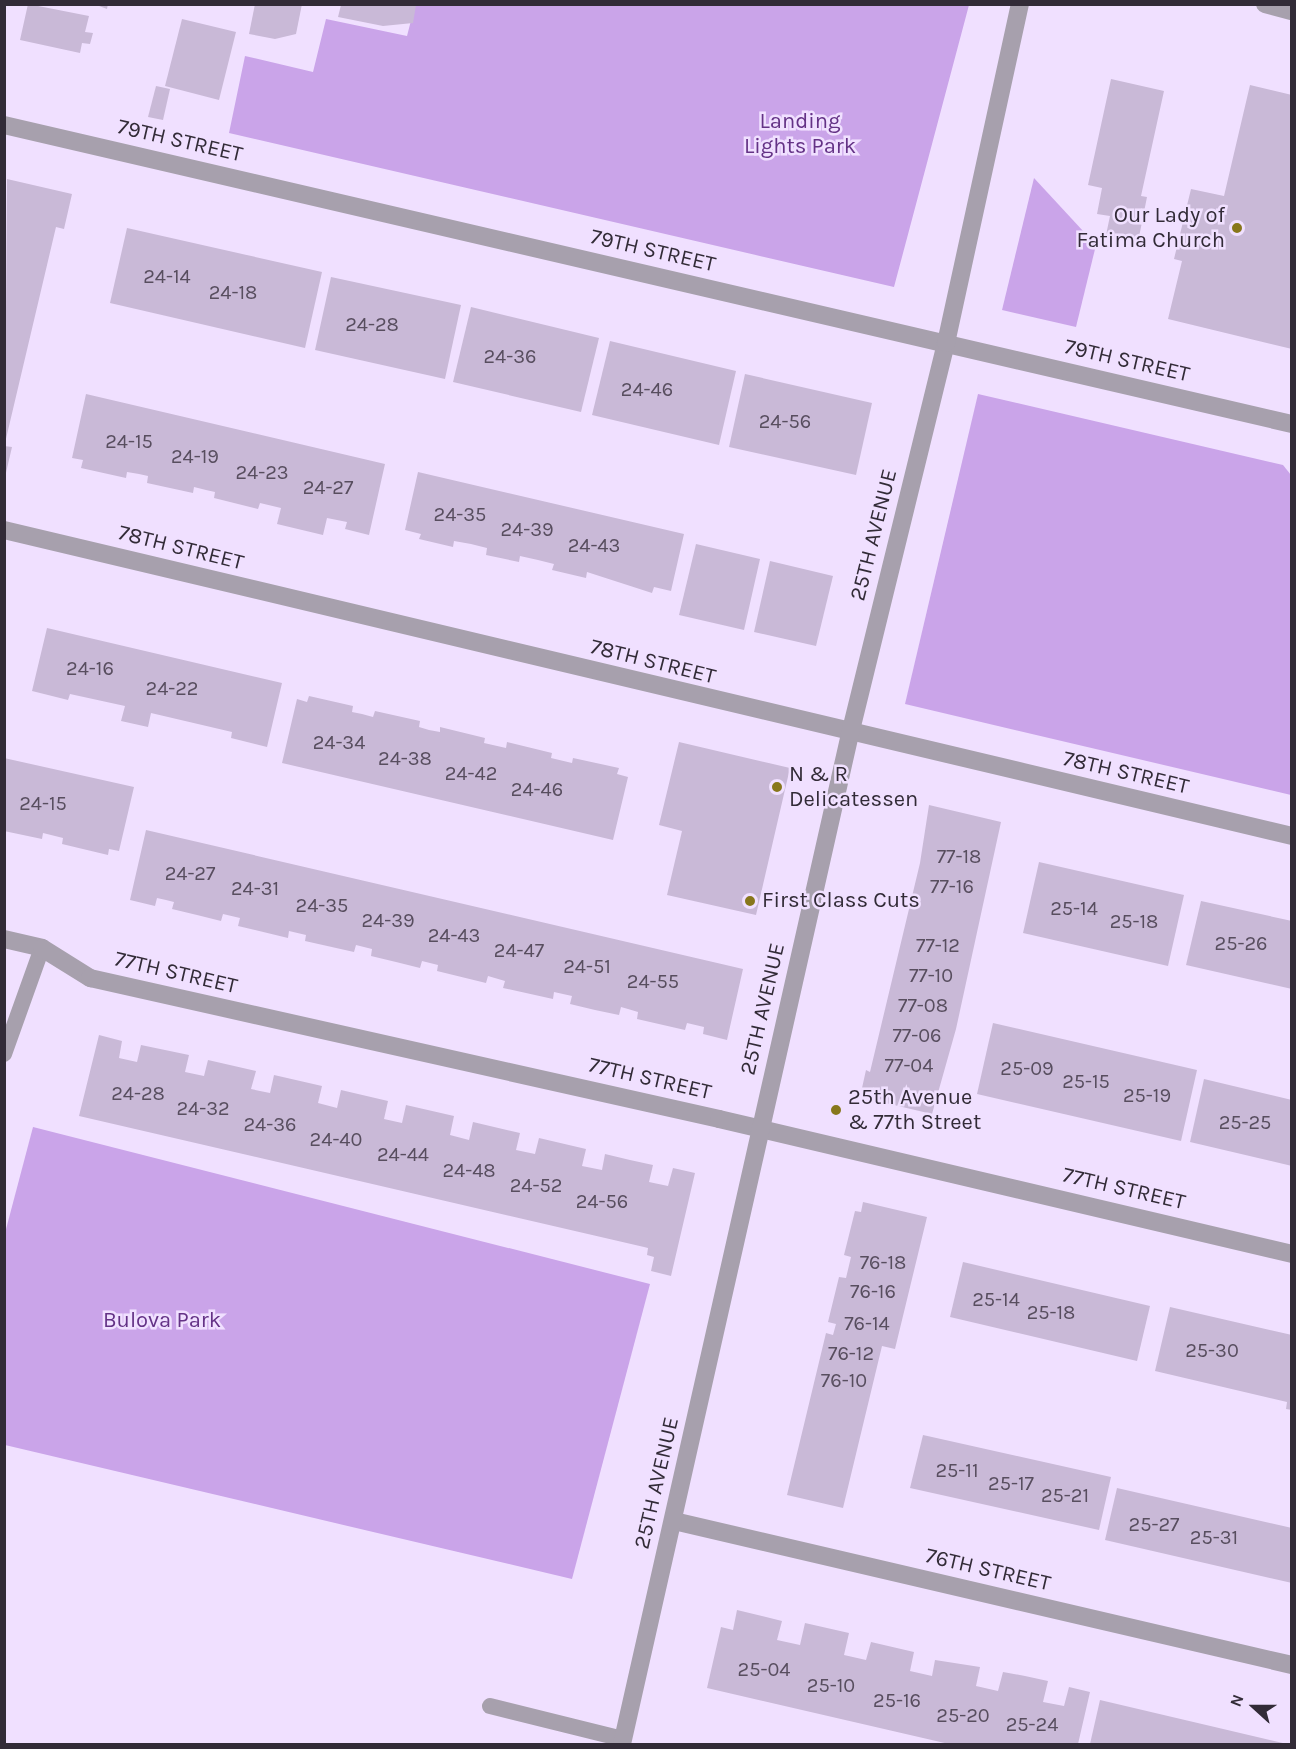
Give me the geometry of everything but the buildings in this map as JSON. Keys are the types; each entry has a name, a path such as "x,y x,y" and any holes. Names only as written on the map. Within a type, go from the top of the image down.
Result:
{"street":[{"name":"25TH AVENUE","path":"622,1742 674,1521 760,1128 850,734 946,343 1020,4"},
{"path":"1265,4 1292,11"},
{"name":"79TH STREET","path":"4,125 1292,424"},
{"name":"78TH STREET","path":"4,530 850,734 1292,836"},
{"name":"77TH STREET","path":"4,939 42,948 90,978 760,1128 1292,1254"},
{"name":"76TH STREET","path":"674,1521 1292,1665"}],"lane":[{"path":"4,1054 42,948"},
{"path":"490,1706 622,1742"}],"green space":[{"name":"Landing Lights Park","path":"415,5 969,5 894,287 229,133 245,56 313,72 326,19 407,36"},
{"path":"1034,178 1096,245 1076,327 1002,310"},
{"path":"978,394 1283,465 1291,475 1291,795 905,704"},
{"name":"Bulova Park","path":"33,1127 650,1284 572,1579 5,1445 5,1233"}],"place":[{"name":"Our Lady of Fatima Church","path":"1237,228"},
{"name":"N & R Delicatessen","path":"777,787"},
{"name":"First Class Cuts","path":"750,901"},
{"name":"25th Avenue & 77th Street","path":"836,1110"}]}
